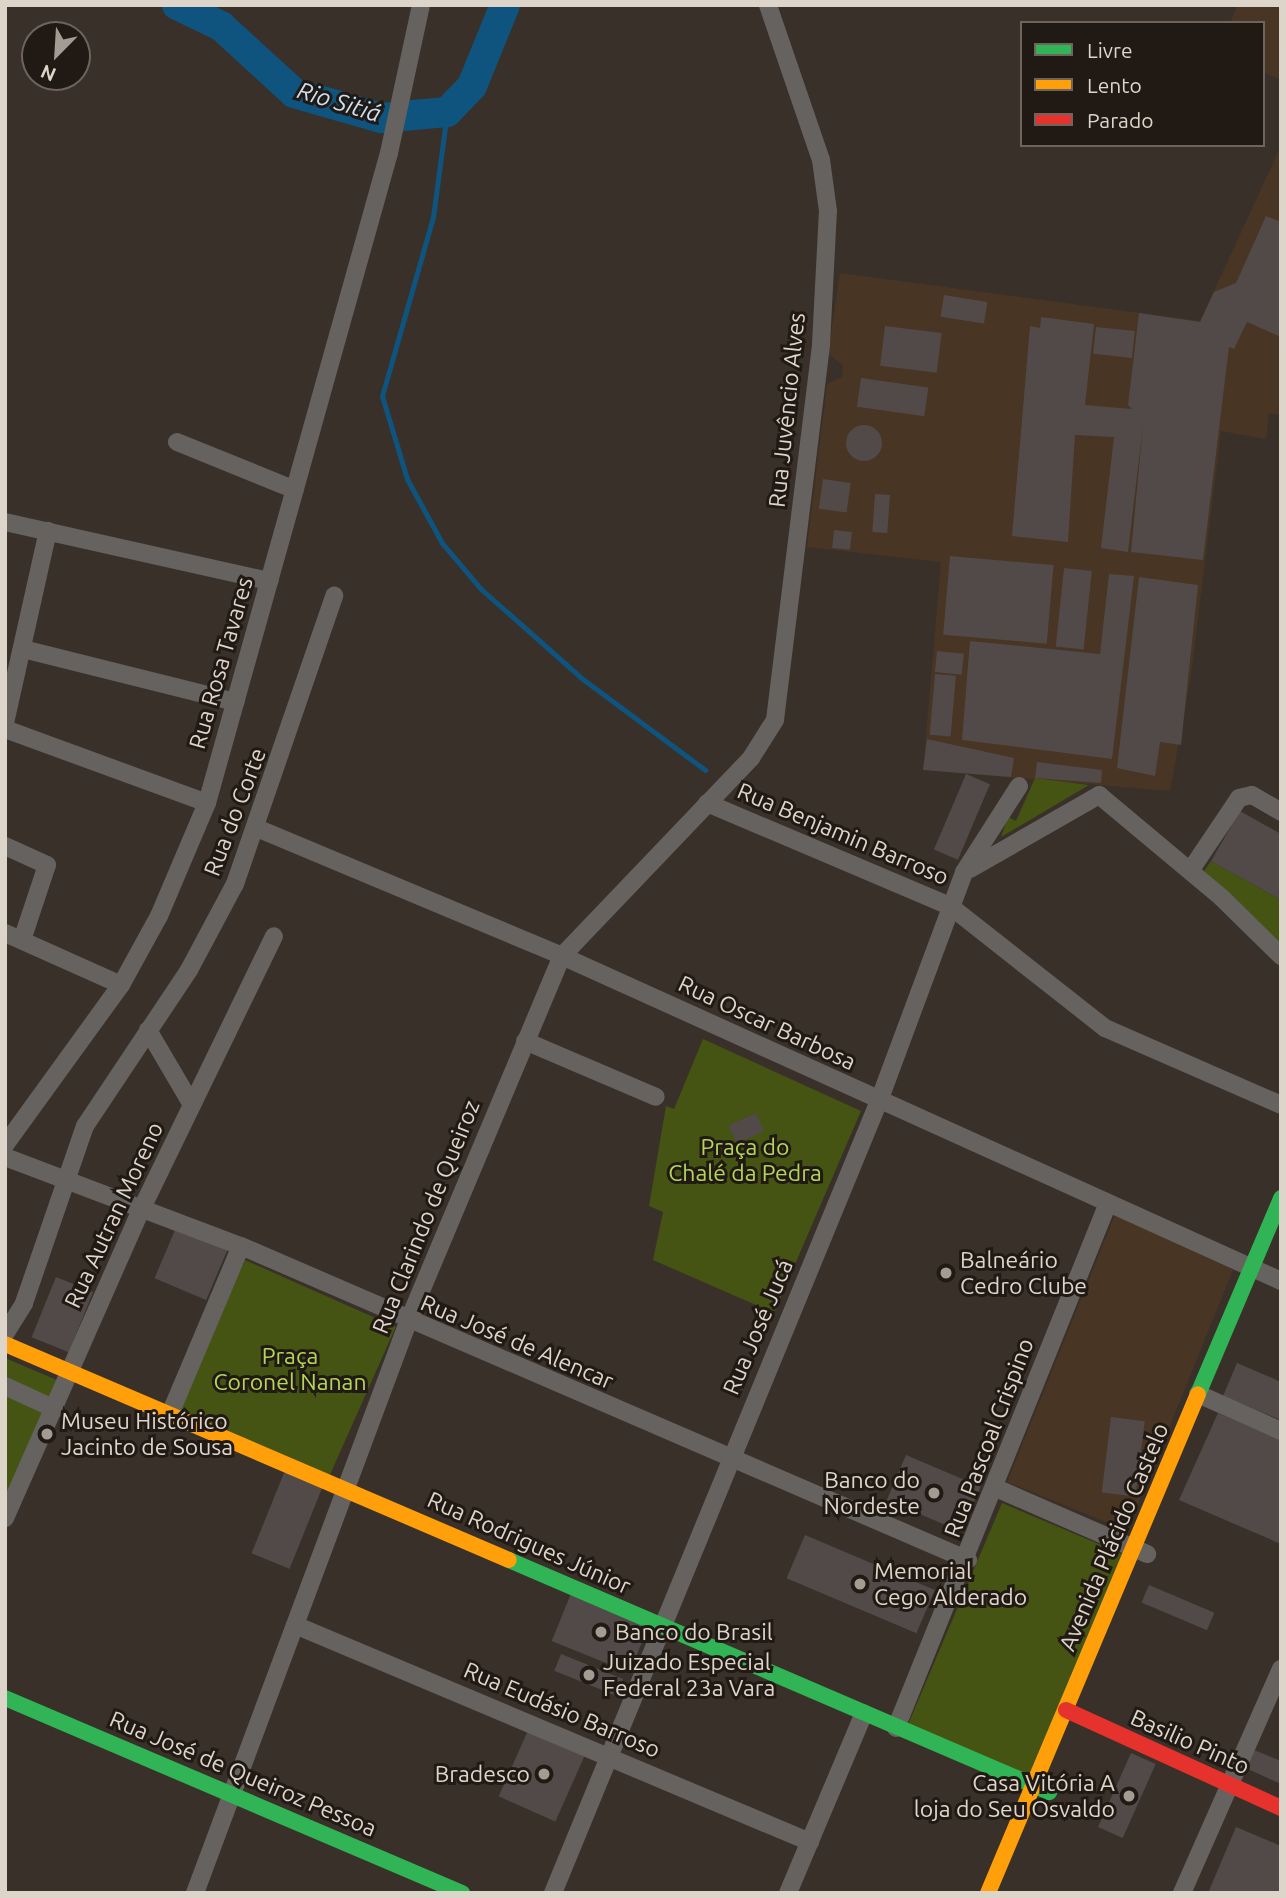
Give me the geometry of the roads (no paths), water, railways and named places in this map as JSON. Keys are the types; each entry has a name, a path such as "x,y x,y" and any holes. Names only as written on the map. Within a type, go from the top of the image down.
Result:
{"main road":[{"name":"Avenida Plácido Castelo","path":"1266,1274 1281,1198"},
{"name":"Avenida Plácido Castelo","path":"1005,1893 1042,1789 1140,1551 1206,1398 1281,1237"},
{"name":"Rua Rodrigues Júnior","path":"5,1344 344,1487 1042,1789"},
{"name":"Rua José de Queiroz Pessoa","path":"5,1698 462,1893"},
{"name":"Basilio Pinto","path":"1073,1714 1281,1808"},
{"name":"Avenida Plácido Castelo","path":"988,1893 1042,1789"}],"street":[{"name":"Rua Rosa Tavares","path":"5,1144 121,985 159,916 207,803 389,153 421,5"},
{"name":"Rua Juvêncio Alves","path":"706,803 751,758 775,720 821,344 828,211 821,160 768,5"},
{"path":"177,442 295,490"},
{"path":"5,522 270,581"},
{"path":"5,723 48,531"},
{"name":"Rua do Corte","path":"5,1334 24,1303 62,1178 85,1126 215,926 259,830 334,596"},
{"path":"23,649 236,702"},
{"path":"5,729 207,803"},
{"name":"Rua José Jucá","path":"553,1893 879,1101 950,906 964,873 1018,786"},
{"path":"964,873 1099,795 1190,871 1281,956"},
{"path":"1190,871 1239,798 1252,795 1281,812"},
{"name":"Rua Benjamin Barroso","path":"706,803 950,906 1105,1028 1281,1105"},
{"name":"Rua Clarindo de Queiroz","path":"195,1893 344,1487 408,1322 562,956 706,803"},
{"name":"Rua Oscar Barbosa","path":"259,830 562,956 1266,1274"},
{"path":"5,846 41,860 46,878 13,936 121,985"},
{"name":"Rua Autran Moreno","path":"5,1518 142,1208 274,936"},
{"path":"149,1030 192,1105"},
{"path":"525,1041 656,1097"},
{"name":"Rua José de Alencar","path":"5,1157 240,1246 408,1322 968,1560"},
{"name":"Rua Pascoal Crispino","path":"896,1728 968,1560 1108,1203"},
{"path":"170,1414 240,1246"},
{"path":"5,1386 55,1409"},
{"path":"1206,1398 1281,1430"},
{"path":"996,1488 1140,1551"},
{"name":"Rua Eudásio Barroso","path":"295,1625 810,1842"},
{"path":"1182,1893 1232,1786 1281,1669"},
{"path":"789,1893 864,1713"}],"waterway":[{"name":"Rio Sitiá","path":"177,5 221,26 294,93 381,118 447,112 472,86 505,5"},
{"path":"447,112 433,217 382,396 407,479 442,543 481,589 584,680 705,770"}],"place":[{"name":"Balneário Cedro Clube","path":"946,1273"},
{"name":"Museu Histórico Jacinto de Sousa","path":"47,1434"},
{"name":"Banco do Nordeste","path":"934,1493"},
{"name":"Memorial Cego Alderado","path":"860,1584"},
{"name":"Banco do Brasil","path":"601,1632"},
{"name":"Juizado Especial Federal 23a Vara","path":"589,1675"},
{"name":"Bradesco","path":"544,1774"},
{"name":"Casa Vitória A loja do Seu Osvaldo","path":"1129,1796"}],"park label":[{"name":"Praça do Chalé da Pedra","path":"745,1160"},
{"name":"Praça Coronel Nanan","path":"290,1369"}]}
